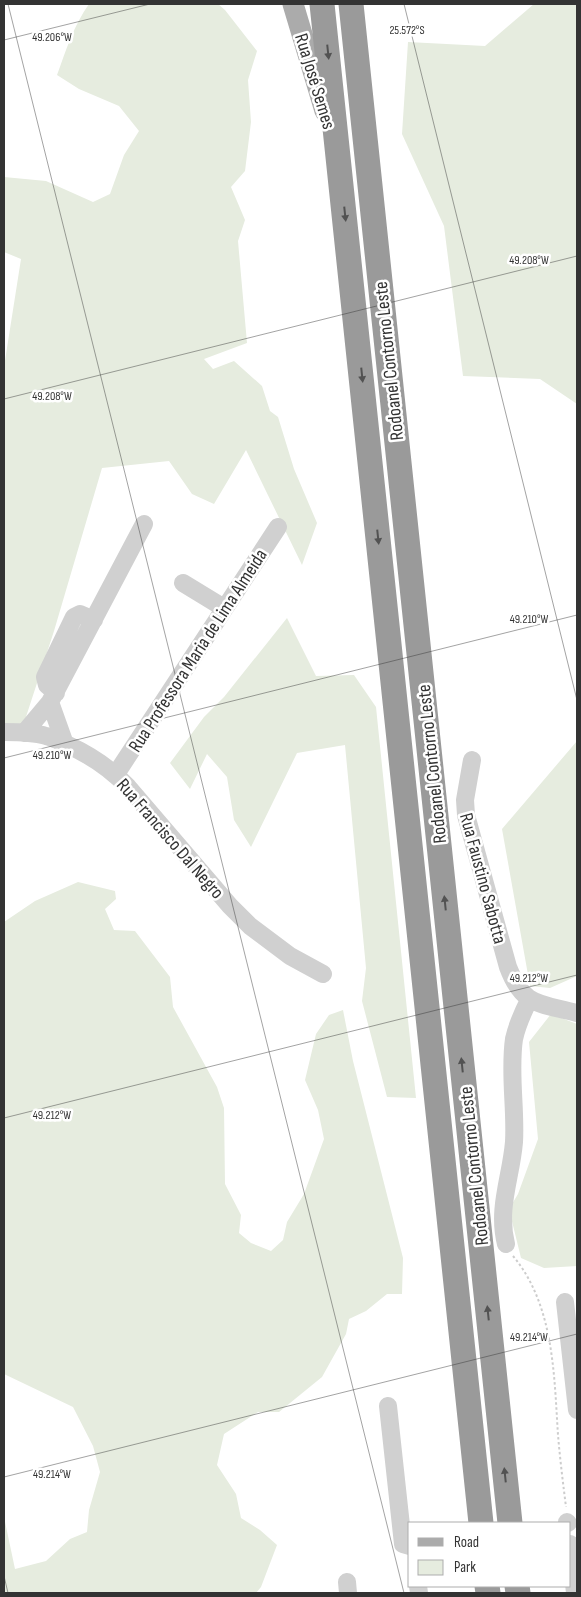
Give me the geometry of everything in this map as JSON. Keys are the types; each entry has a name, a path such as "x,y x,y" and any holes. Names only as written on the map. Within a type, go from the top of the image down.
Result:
{"highway":[{"name":"Rodoanel Contorno Leste","path":"322,4 481,1522"},
{"name":"Rodoanel Contorno Leste","path":"351,4 510,1522"}],"main road":[{"name":"Rua José Semes","path":"292,4 309,52 339,158"}],"street":[{"path":"24,733 53,698 144,524"},
{"name":"Rua Professora Maria de Lima Almeida","path":"116,774 278,526"},
{"path":"184,582 224,608"},
{"path":"53,698 65,744"},
{"name":"Rua Francisco Dal Negro","path":"4,732 48,736 89,754 116,774 230,906 250,926 270,943 323,974"},
{"name":"Rua Faustino Sabotta","path":"472,760 465,800 471,837 508,967 520,991 529,1000"},
{"path":"506,1244 502,1228 502,1212 514,1139 512,1085 515,1038 521,1016 529,1000 577,1013"},
{"path":"565,1302 577,1410"},
{"path":"388,1406 403,1544 408,1545"},
{"path":"571,1554 575,1593"}],"path":[{"path":"506,1244 522,1267 534,1290 545,1321 556,1380 558,1434 568,1522"}],"green space":[{"path":"89,4 218,4 225,10 257,51 248,80 251,122 245,171 231,187 245,220 238,241 247,343 204,359 213,369 234,361 262,386 270,411 278,417 294,469 317,523 302,565 246,450 214,504 192,494 169,461 102,468 54,631 23,726 4,725 4,367 21,259 4,252 4,177 46,181 93,202 110,194 124,155 139,131 119,106 79,89 57,75 75,29"},
{"path":"534,4 577,4 577,404 540,379 463,376 444,226 402,134 408,42 485,46"},
{"path":"287,618 316,676 354,675 376,707 416,1098 387,1097 362,1001 366,968 345,745 297,753 251,847 234,820 227,777 207,754 190,789 170,763 204,717 224,697"},
{"path":"577,741 577,976 550,988 530,986 502,829"},
{"path":"78,882 115,891 116,899 105,909 114,930 135,931 170,977 173,1007 217,1087 224,1108 225,1184 241,1215 239,1233 251,1243 271,1251 283,1240 287,1222 304,1194 324,1139 318,1110 305,1080 316,1034 329,1015 343,1010 353,1061 403,1258 402,1294 387,1294 366,1311 349,1319 346,1334 322,1377 279,1412 258,1412 224,1434 217,1465 236,1494 241,1518 260,1530 277,1545 261,1587 256,1593 4,1593 4,1517 15,1569 46,1561 70,1539 87,1532 89,1510 100,1472 93,1446 73,1407 4,1374 4,922 35,901"},
{"path":"551,1014 577,1024 577,1266 544,1268 521,1258 509,1209 518,1194 538,1139 529,1042"}]}
